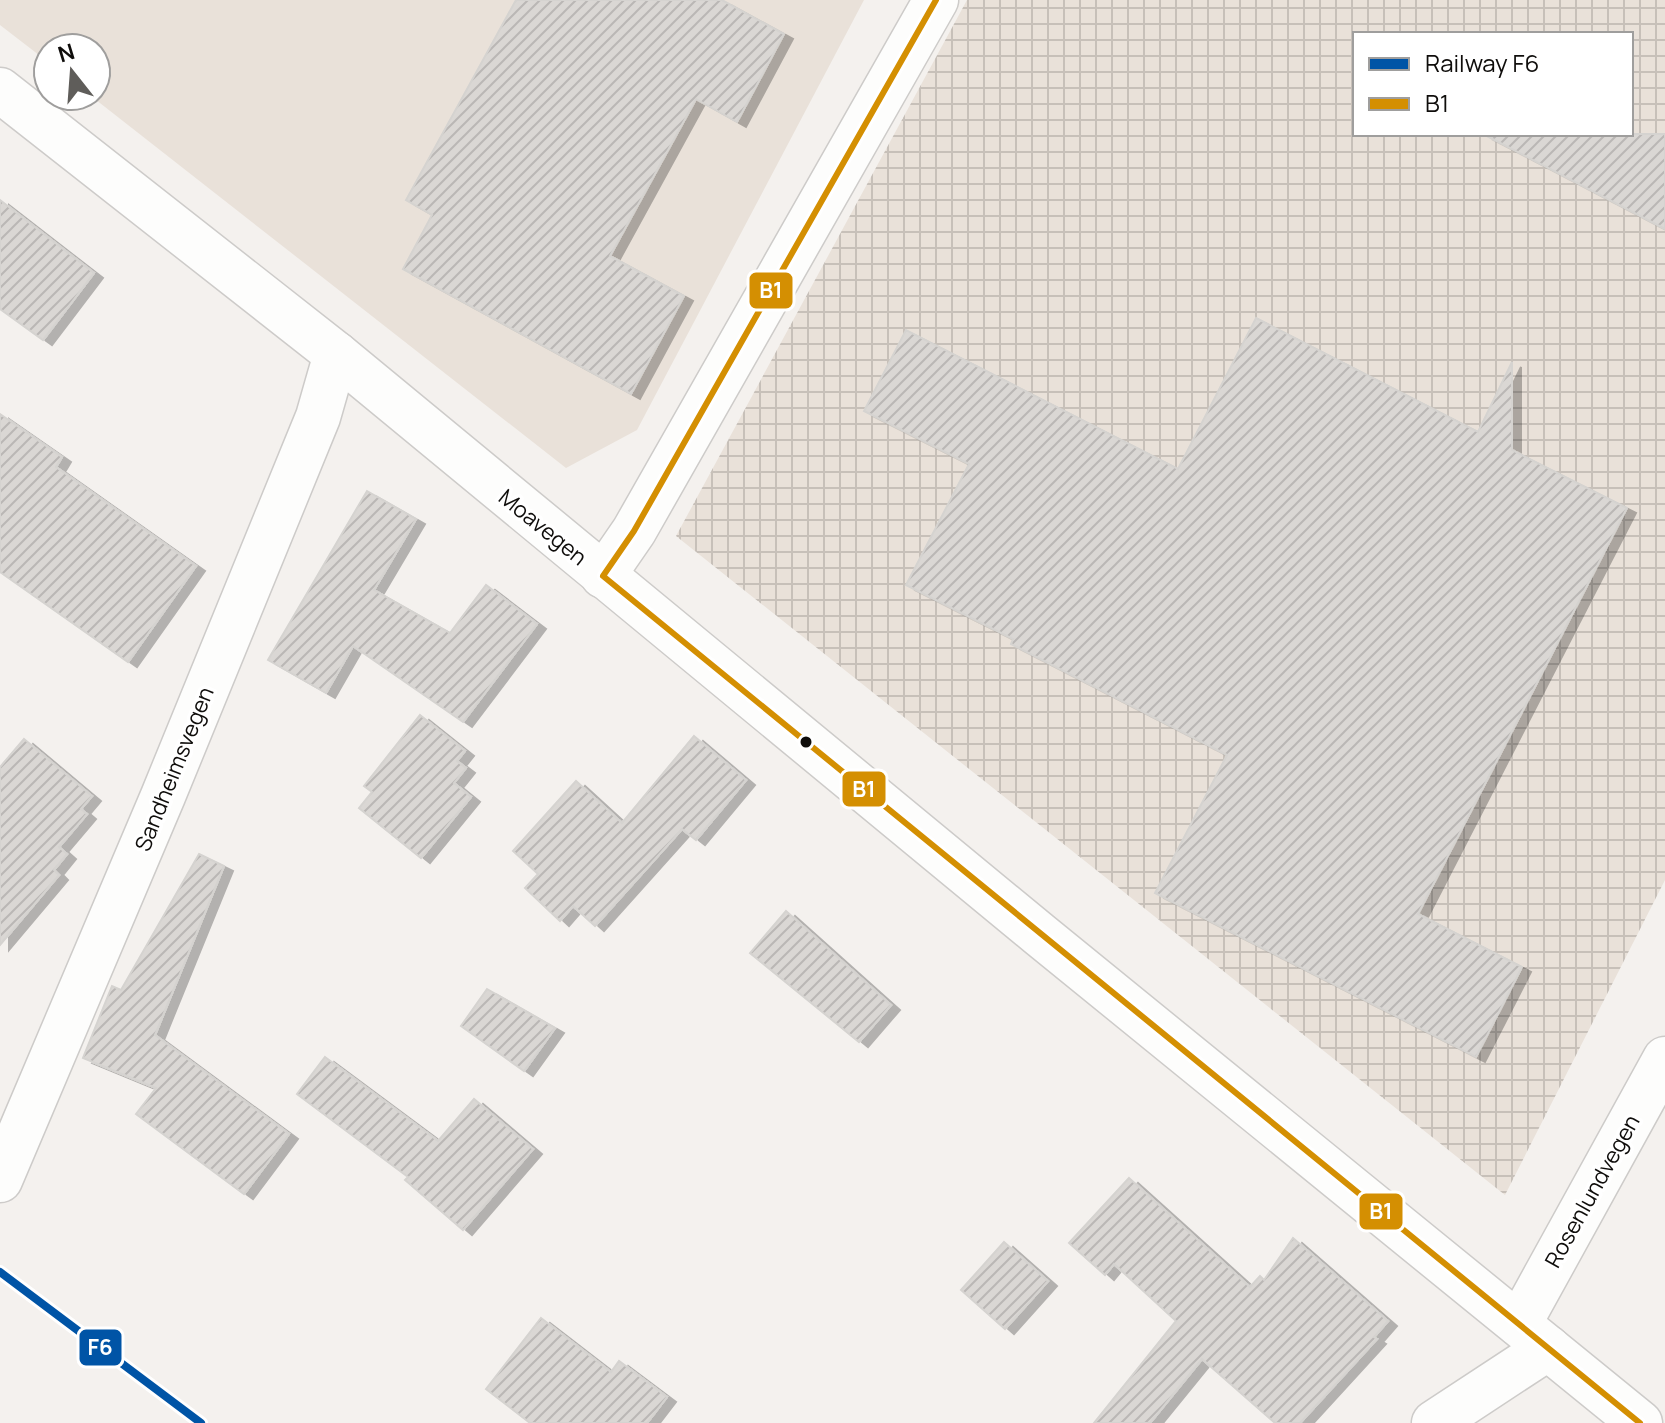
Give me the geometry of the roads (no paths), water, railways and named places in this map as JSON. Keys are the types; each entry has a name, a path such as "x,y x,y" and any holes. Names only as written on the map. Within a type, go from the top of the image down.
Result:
{"street":[{"path":"603,576 634,531 936,0"},
{"name":"Moavegen","path":"0,90 336,354 603,576 1640,1423"},
{"name":"Sandheimsvegen","path":"0,1180 312,432 336,354"},
{"name":"Rosenlundvegen","path":"1534,1336 1665,1059"},
{"path":"1434,1423 1534,1336"}],"rail line":[{"name":"F6","path":"0,1272 201,1423"}]}
